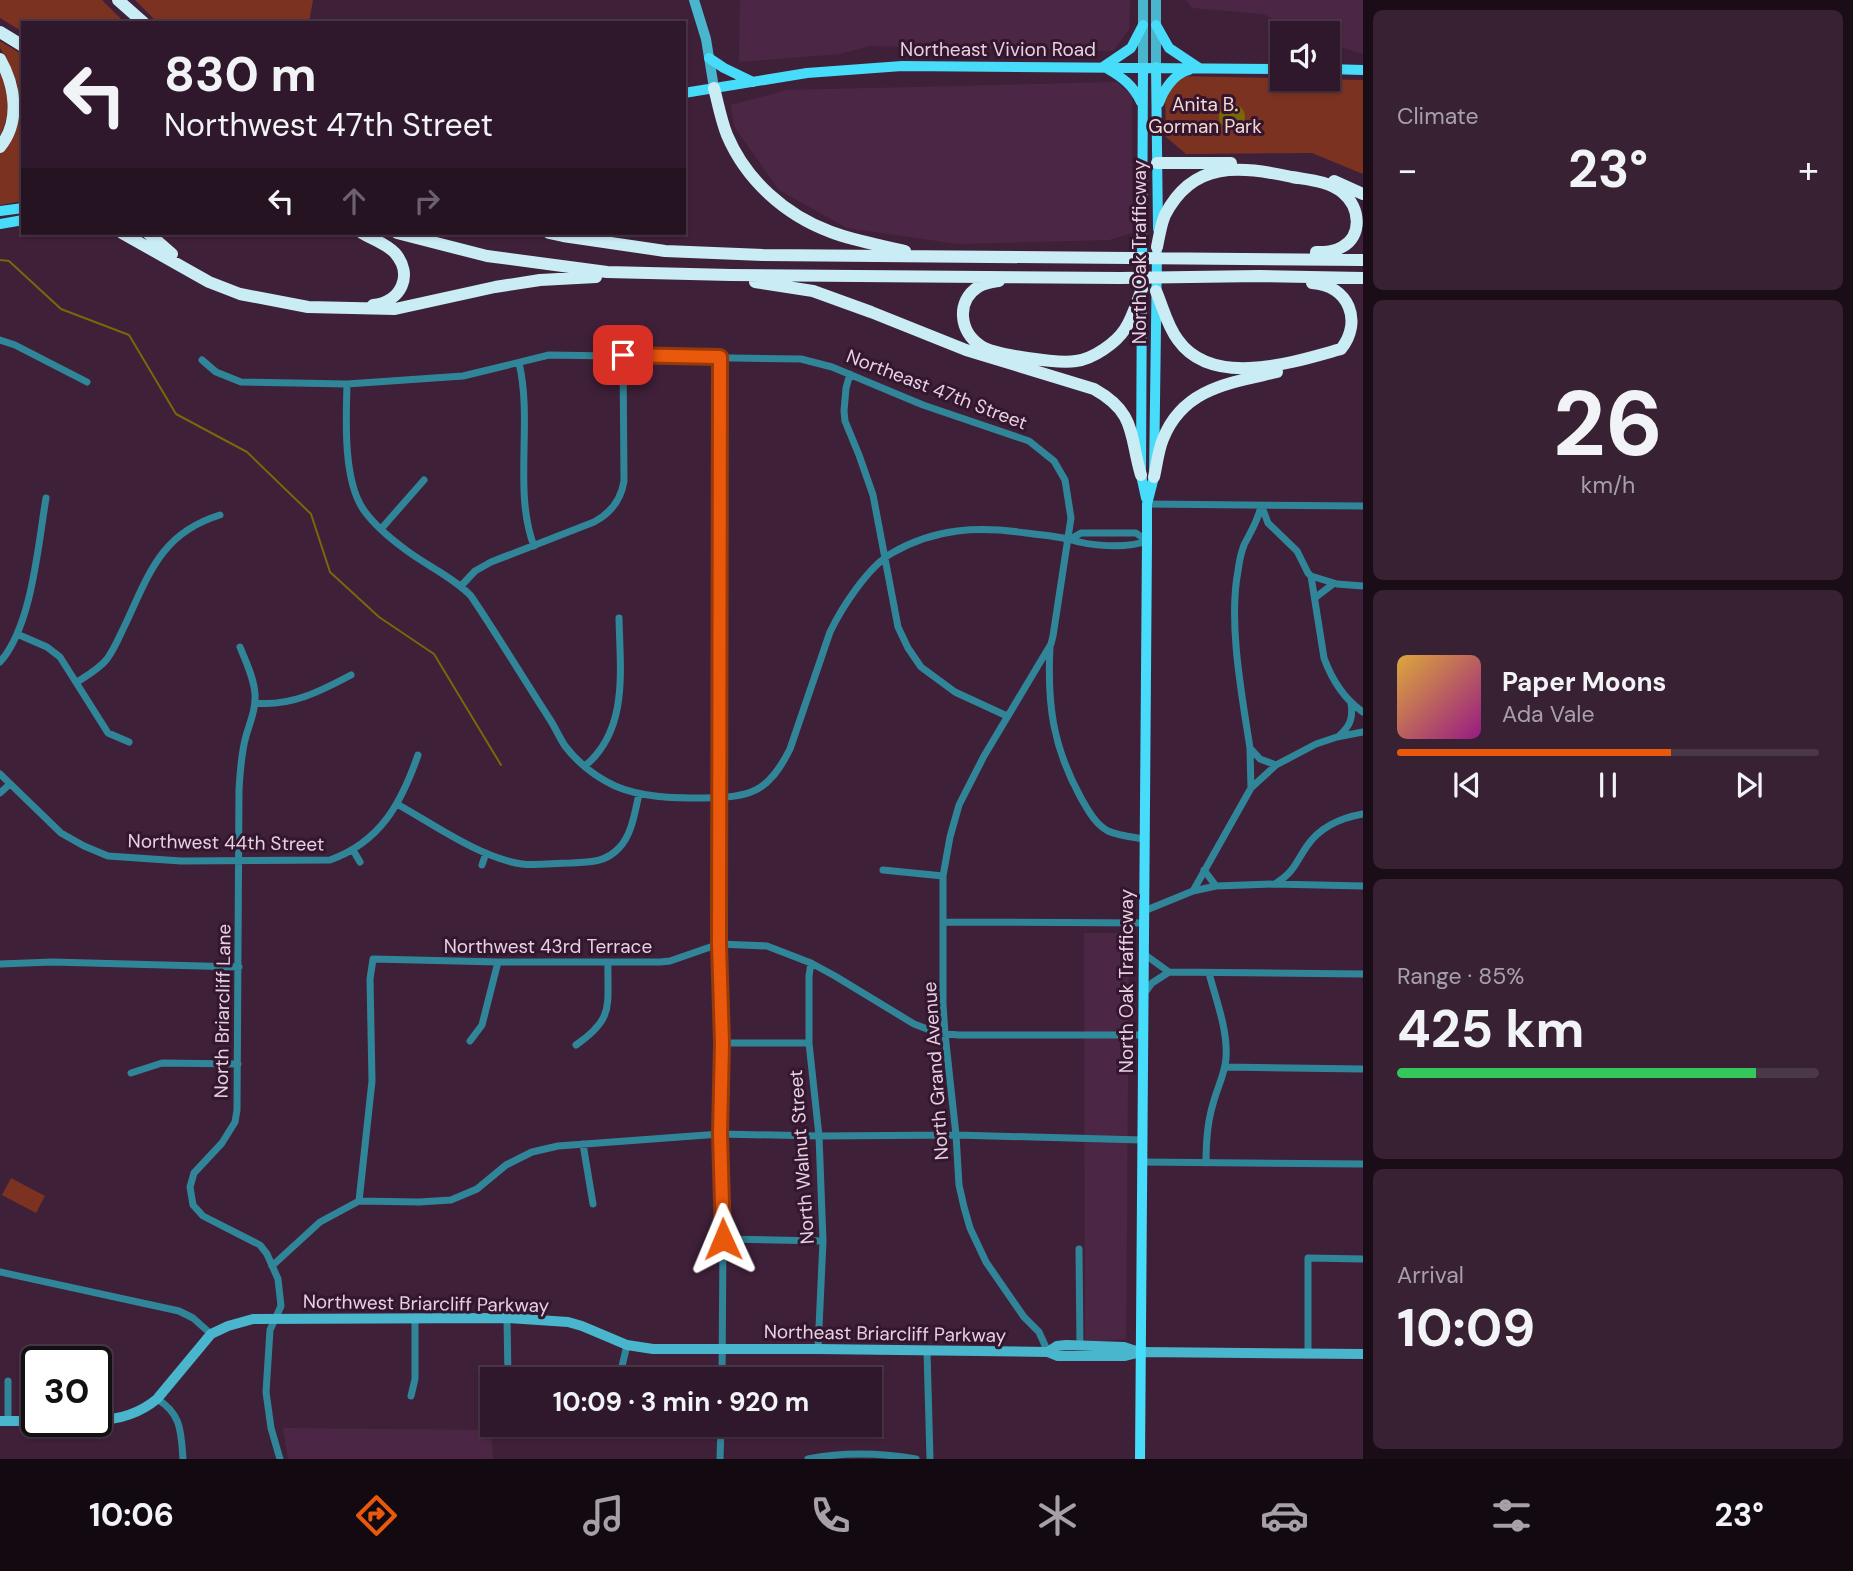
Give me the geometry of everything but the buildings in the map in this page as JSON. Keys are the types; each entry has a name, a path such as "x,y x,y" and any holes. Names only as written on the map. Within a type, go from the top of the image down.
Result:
{"highway":[{"path":"118,0 142,21"},
{"path":"0,32 21,45"},
{"path":"0,59 10,76 14,103 12,124 0,147"},
{"path":"714,88 726,133 740,161 762,188 783,206 832,233 929,256"},
{"path":"1157,163 1249,163 1319,176 1363,194"},
{"path":"1157,247 1164,217 1181,192 1197,178 1218,171 1235,168 1260,170 1329,184 1342,192 1352,203 1358,217 1355,233 1345,246 1332,251 1300,253 1278,259"},
{"path":"126,235 208,282 240,294 308,307 395,309 540,279 652,273"},
{"path":"150,235 182,262 215,279 249,290 288,299 376,305 397,296 405,274 393,250 366,235"},
{"path":"161,235 165,250"},
{"path":"405,235 487,256 607,272 1363,278"},
{"path":"558,235 665,251 763,255 1363,260"},
{"path":"731,275 813,291 966,350 1094,389 1109,398 1125,415 1134,442 1135,455 1148,476"},
{"path":"1018,276 977,287 963,306 962,316 965,328 981,346 997,353 1036,359 1076,362 1112,343 1125,329 1142,289"},
{"path":"1156,291 1169,326 1178,341 1197,358 1219,366 1264,367 1306,358 1341,349 1354,336 1356,312 1349,299 1337,289 1316,283 1289,282 1260,276"},
{"path":"1148,476 1166,433 1180,411 1195,397 1215,387 1342,354 1363,343"}],"main road":[{"path":"694,0 706,38 714,88"},
{"name":"North Oak Trafficway","path":"1143,0 1142,289 1148,476"},
{"name":"North Oak Trafficway","path":"1140,1459 1147,504 1158,218 1156,0"},
{"path":"1143,25 1131,48 1103,67 1133,86 1143,108"},
{"path":"1156,25 1169,48 1199,68"},
{"path":"709,58 752,82"},
{"name":"Northeast Vivion Road","path":"686,93 807,73 902,66 1270,69"},
{"path":"1143,68 1151,94 1150,200 1158,218"},
{"path":"1157,108 1163,92 1180,73 1199,68"},
{"path":"1340,69 1363,70"},
{"path":"0,211 21,208"},
{"path":"0,224 21,220"},
{"name":"Northwest Briarcliff Parkway","path":"112,1417 132,1414 158,1399 211,1334 228,1326 253,1320 508,1318 568,1322 627,1345 653,1349 723,1350"},
{"name":"Northeast Briarcliff Parkway","path":"1048,1352 1057,1346 1080,1345 1124,1347 1141,1352"},
{"name":"Northeast Briarcliff Parkway","path":"723,1350 1048,1352 1058,1356 1125,1356 1141,1352"},
{"path":"1141,1352 1363,1354"}],"street":[{"path":"0,340 87,382"},
{"name":"Northeast 47th Street","path":"202,360 223,376 241,382 347,384 463,376 549,355 801,359 827,365 923,405 1029,441 1054,461 1065,480 1072,518 1069,540"},
{"path":"461,586 482,566 599,520 617,501 624,476 623,355"},
{"path":"720,357 719,944 722,1043 720,1134 722,1367"},
{"path":"519,363 525,402 524,497 528,531 534,546"},
{"path":"850,374 846,388 845,421 868,479 898,627 917,663 955,692 1007,716"},
{"path":"347,384 350,475 363,509 405,550 461,586 471,596 565,746 605,781 639,794 670,798 732,797 751,792 769,781 790,749 830,632 839,614 850,597 892,552 925,538 979,528 1069,540 1081,533 1136,533 1147,541"},
{"path":"381,529 424,480"},
{"path":"0,662 17,634 31,590 46,498"},
{"path":"1147,504 1363,506"},
{"path":"1261,506 1268,523 1297,551 1311,576 1328,670 1350,702 1363,712"},
{"path":"1251,788 1250,748 1235,605 1243,548 1256,523 1261,506"},
{"path":"77,681 97,669 112,651 155,562 169,544 195,525 220,515"},
{"path":"1256,523 1268,523"},
{"name":"North Grand Avenue","path":"1048,1352 1039,1332 1024,1317 978,1247 959,1185 943,1004 943,876 959,805 984,756 1051,643 1069,540"},
{"path":"882,548 892,552"},
{"path":"875,568 881,568 887,573"},
{"path":"1311,576 1333,584 1363,586"},
{"path":"1315,597 1333,584"},
{"path":"585,766 600,750 614,725 618,705 619,618"},
{"path":"17,634 52,650 67,666 108,733 129,743"},
{"path":"1051,643 1049,694 1055,735 1066,768 1095,821 1107,830 1144,839"},
{"name":"North Briarcliff Lane","path":"240,648 254,683 255,703 245,737 240,772 237,1110 235,1122 222,1143 194,1173 190,1188 193,1205 203,1216 255,1242 267,1254 278,1279 281,1306 270,1330 266,1392 271,1428 280,1459"},
{"path":"1037,666 1049,670"},
{"path":"255,703 290,701 323,690 351,675"},
{"path":"1337,737 1349,726 1352,713 1350,702"},
{"path":"1193,891 1251,788 1276,765 1316,744 1363,732"},
{"path":"1250,748 1259,759 1276,765"},
{"name":"Northwest 44th Street","path":"0,774 61,832 108,856 161,860 330,860 353,850 380,829 397,804 418,755"},
{"path":"0,793 10,784"},
{"path":"397,804 486,853 524,864 602,861 619,849 628,836 639,794"},
{"path":"1274,884 1293,870 1308,845 1330,824 1363,814"},
{"path":"353,850 360,862"},
{"path":"482,865 486,853"},
{"path":"883,870 943,876"},
{"path":"1205,870 1216,886"},
{"path":"1293,870 1299,885"},
{"path":"943,922 1144,917 1193,891 1216,886 1363,886"},
{"path":"719,944 767,946 811,963 914,1024 945,1034 1143,1035"},
{"name":"Northwest 43rd Terrace","path":"359,1201 372,1081 370,979 373,959 608,963 670,961 719,944"},
{"path":"1143,953 1169,972"},
{"path":"0,964 52,962 239,967"},
{"path":"470,1041 482,1025 498,962"},
{"path":"576,1045 591,1035 604,1018 607,1008 608,963"},
{"name":"North Walnut Street","path":"811,963 808,976 809,1043 819,1136 823,1241 818,1349"},
{"path":"1143,995 1152,983 1169,972 1363,974"},
{"path":"1206,1163 1210,1115 1225,1067 1225,1040 1209,973"},
{"path":"722,1043 809,1043"},
{"path":"131,1073 162,1063 238,1064"},
{"path":"1225,1067 1363,1069"},
{"path":"272,1266 320,1222 359,1201 451,1200 477,1189 506,1165 531,1152 558,1146 720,1134 956,1135 1142,1140"},
{"path":"583,1144 593,1204"},
{"path":"1142,1162 1363,1164"},
{"path":"723,1239 823,1241"},
{"path":"1079,1250 1080,1345"},
{"path":"1308,1353 1308,1258 1363,1259"},
{"path":"0,1272 179,1311 211,1334"},
{"path":"411,1395 415,1379 415,1318"},
{"path":"508,1318 508,1367"},
{"path":"621,1367 627,1345"},
{"path":"927,1351 930,1459"},
{"path":"4,1421 8,1381"},
{"path":"158,1399 171,1409 181,1426 183,1459"},
{"path":"720,1459 721,1437"},
{"path":"808,1459 844,1455 916,1459"}],"shaded area":[{"path":"740,0 1130,0 1129,29 1113,51 870,46 840,54 739,62"},
{"path":"1186,0 1363,0 1363,54 1340,47 1340,21 1278,21 1263,14 1192,8"},
{"path":"1117,82 1132,96 1132,233 1109,240 958,244 847,228 779,190 734,126 731,105 787,90"},
{"path":"1232,104 1241,108 1245,117 1241,126 1232,130 1223,126 1219,117 1223,108"},
{"path":"1084,933 1129,933 1126,1339 1085,1342"},
{"path":"283,1428 480,1430 480,1437 491,1437 493,1459 288,1459"}],"green space":[{"path":"0,0 102,0 123,21 21,21 21,31 0,18"},
{"path":"135,0 313,0 309,21 156,21"},
{"path":"0,41 21,54 21,201 0,205 0,152 19,109 17,83 0,48"},
{"path":"0,67 8,101 4,128 0,136"},
{"name":"Anita B. Gorman Park","path":"1180,76 1270,78 1270,91 1340,91 1340,79 1363,80 1363,174 1312,153 1186,154 1166,137 1165,95"},
{"path":"11,1178 45,1196 36,1213 2,1195"}],"waterway":[{"path":"0,260 9,261 61,309 129,335 176,414 247,452 311,514 330,572 379,617 434,654 501,765"}],"route":[{"path":"623,355 720,357 719,944 723,1239"}]}
